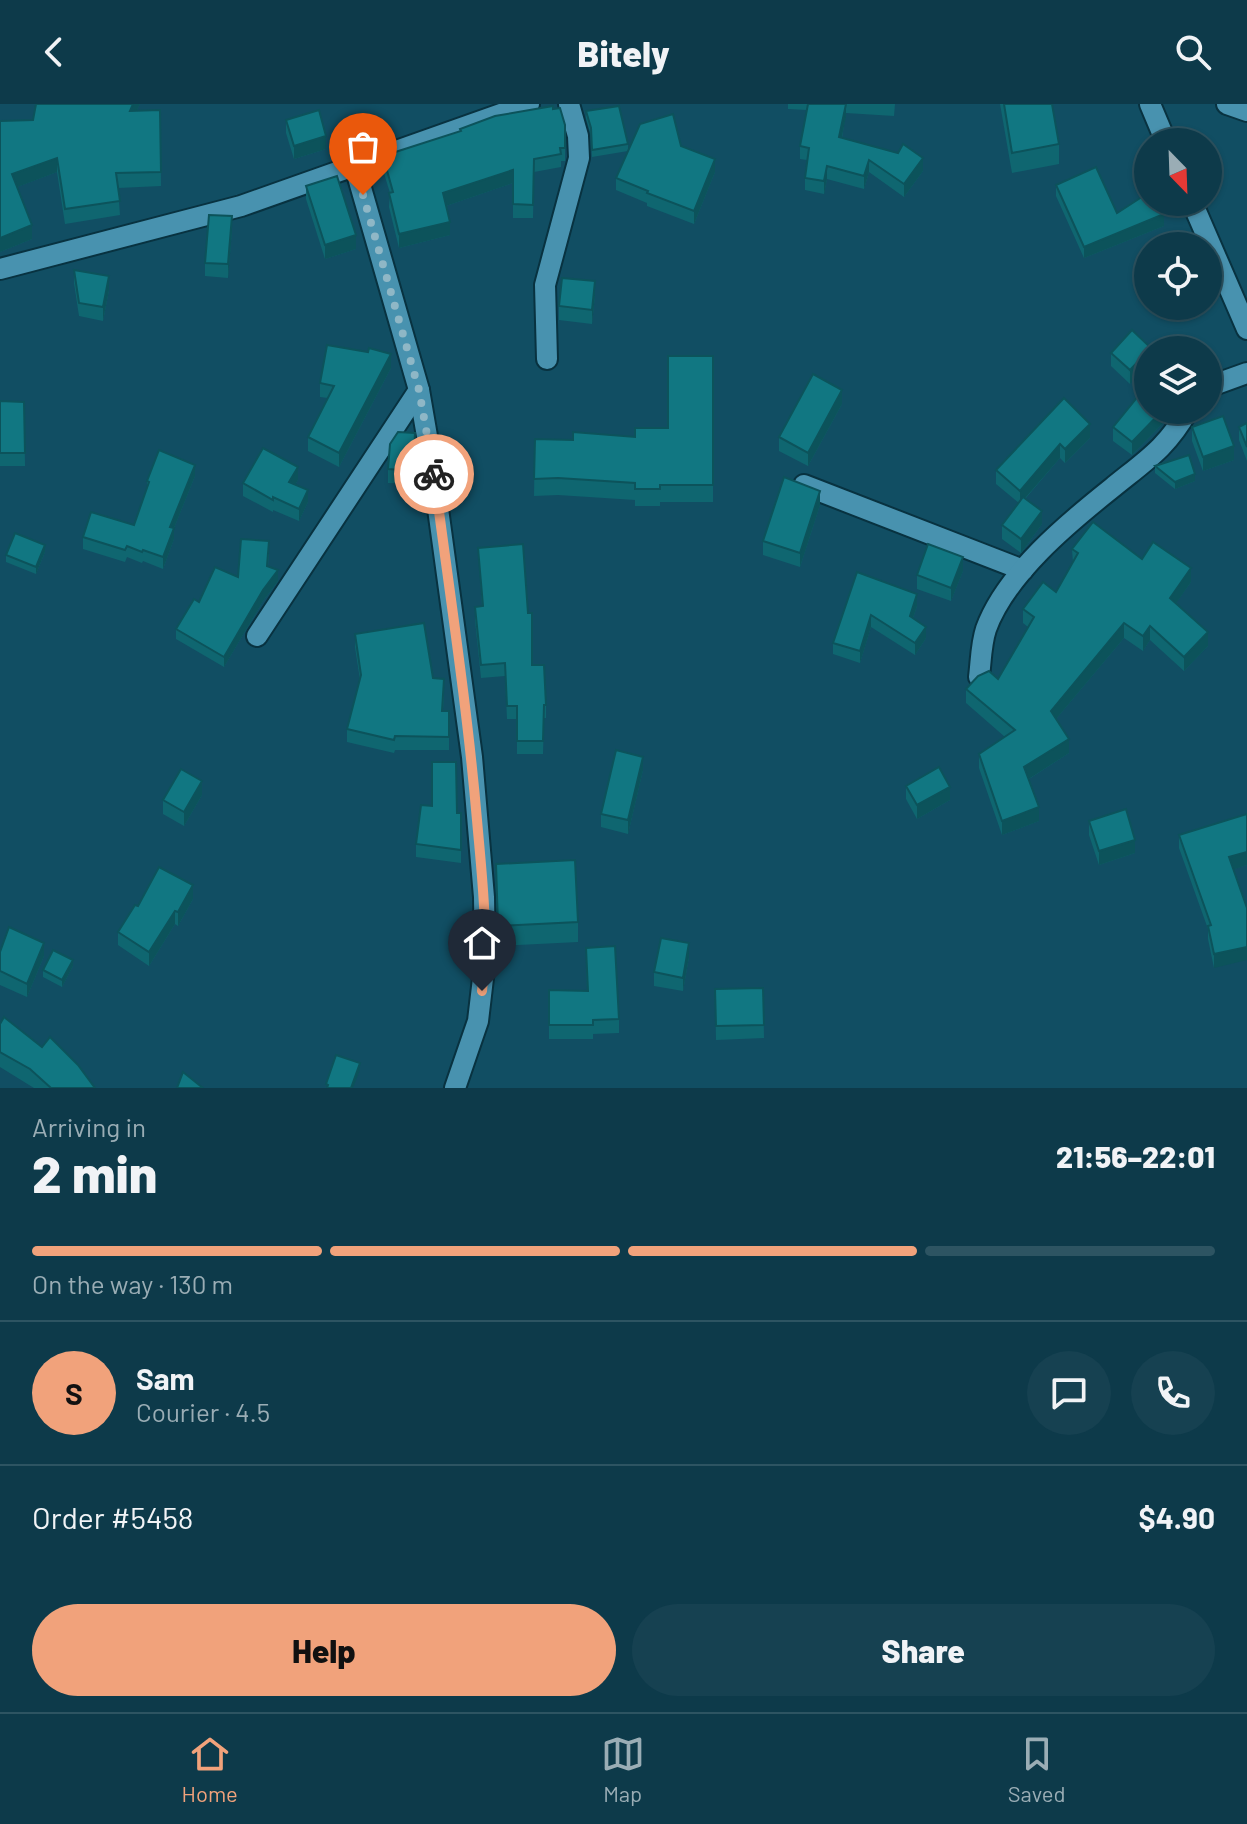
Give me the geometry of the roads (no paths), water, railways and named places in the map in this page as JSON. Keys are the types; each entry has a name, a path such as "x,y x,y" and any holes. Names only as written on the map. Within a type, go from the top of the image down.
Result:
{"street":[{"path":"0,269 241,206 529,104"},
{"path":"547,359 545,285 579,158 578,136 569,104"},
{"path":"1150,104 1160,128"},
{"path":"1227,104 1247,111"},
{"path":"355,167 419,390 472,757 484,897 485,961 478,1021 455,1088"},
{"path":"1198,216 1247,329"},
{"path":"1222,382 1247,373"},
{"path":"257,636 419,390"},
{"path":"979,677 987,628 1023,570 1080,513 1165,446 1179,424"},
{"path":"804,485 1023,570"}]}
